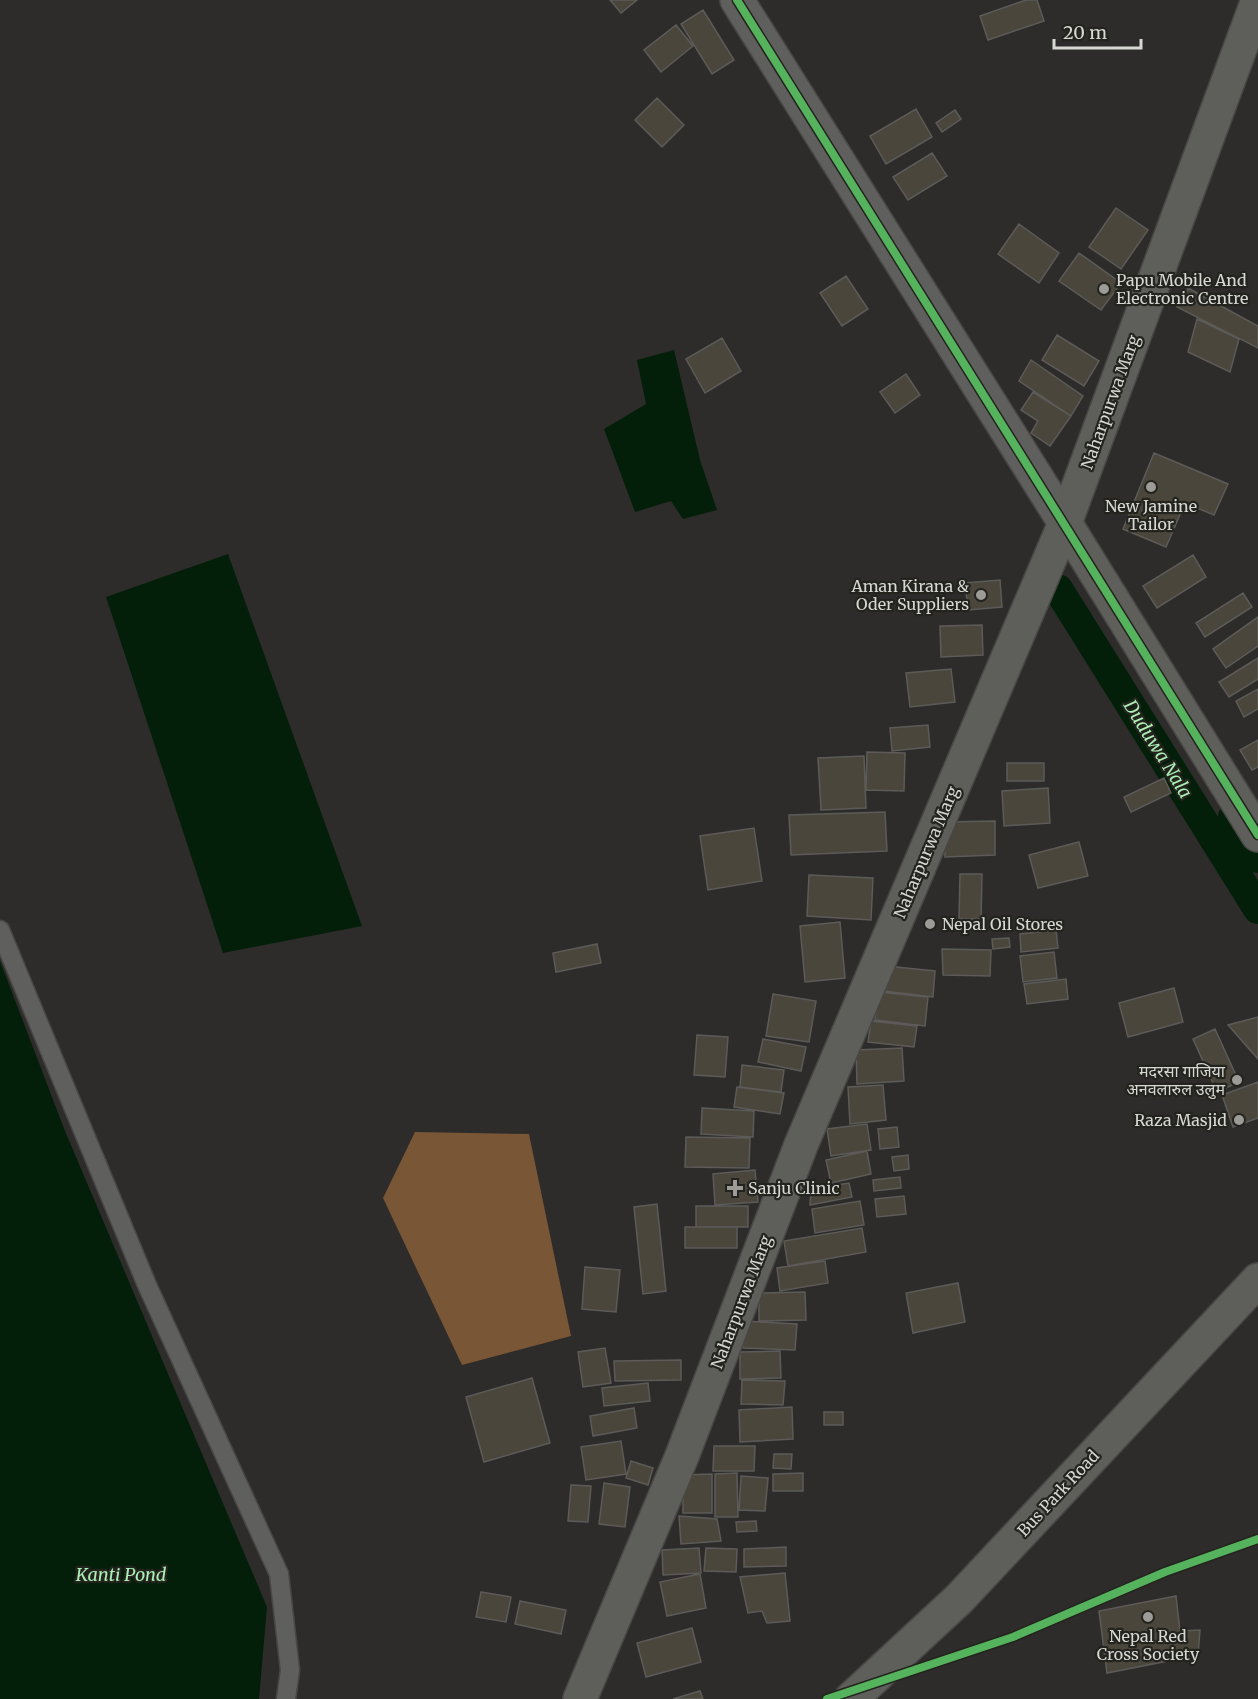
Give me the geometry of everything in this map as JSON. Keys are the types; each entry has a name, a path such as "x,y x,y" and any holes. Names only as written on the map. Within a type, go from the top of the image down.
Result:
{"main road":[{"name":"Naharpurwa Marg","path":"580,1699 682,1456 801,1145 1065,524 1258,0"},
{"path":"1065,524 1258,835"},
{"name":"Bus Park Road","path":"851,1699 959,1599 1258,1280"}],"street":[{"path":"738,0 1065,524"}],"lane":[{"path":"0,930 147,1285 279,1574 290,1670 286,1699"}],"shaded area":[{"path":"415,1132 529,1134 571,1336 462,1365 383,1198"}],"water":[{"path":"674,350 700,460 717,510 683,519 671,501 635,512 604,429 646,404 637,360"},
{"path":"228,554 362,926 223,953 106,597"},
{"name":"Kanti Pond","path":"0,961 65,1131 267,1607 259,1699 0,1699"}],"building":[{"path":"610,0 637,0 621,13"},
{"path":"1026,0 1037,0 1044,21 988,40 980,16"},
{"path":"703,10 734,60 712,74 681,24"},
{"path":"676,25 693,46 661,72 644,50"},
{"path":"657,98 684,125 662,147 635,120"},
{"path":"916,109 932,137 886,164 870,136"},
{"path":"955,110 961,119 942,132 936,123"},
{"path":"932,153 947,176 908,200 893,177"},
{"path":"1116,208 1148,230 1121,269 1089,247"},
{"path":"1019,224 1059,253 1039,283 998,254"},
{"path":"1079,253 1121,283 1101,310 1059,281"},
{"path":"846,276 868,309 842,326 820,293"},
{"path":"1188,288 1258,326 1258,348 1177,307"},
{"path":"1197,319 1239,339 1230,372 1188,352"},
{"path":"1057,335 1099,361 1084,386 1042,360"},
{"path":"722,338 741,371 705,393 686,359"},
{"path":"1031,360 1083,396 1071,416 1019,381"},
{"path":"906,374 920,395 895,413 880,392"},
{"path":"1033,392 1071,416 1050,446 1031,433 1038,421 1021,410"},
{"path":"1154,453 1228,484 1214,515 1185,503 1166,547 1123,529"},
{"path":"1193,555 1206,577 1157,608 1143,586"},
{"path":"1000,580 1002,607 968,610 965,583"},
{"path":"1243,593 1252,607 1205,637 1196,623"},
{"path":"1258,617 1258,646 1226,668 1213,649"},
{"path":"982,625 983,655 941,657 940,626"},
{"path":"1258,658 1258,679 1229,697 1219,682"},
{"path":"951,669 955,702 910,707 906,673"},
{"path":"1258,689 1258,709 1244,717 1236,701"},
{"path":"928,725 930,747 892,751 890,728"},
{"path":"1258,740 1258,767 1252,770 1240,750"},
{"path":"867,752 905,753 904,791 866,790"},
{"path":"864,756 866,808 821,810 818,758"},
{"path":"1007,763 1044,763 1044,781 1007,781"},
{"path":"1164,778 1171,793 1131,812 1124,797"},
{"path":"1048,788 1050,823 1004,826 1002,791"},
{"path":"885,812 887,851 791,855 789,815"},
{"path":"995,821 995,855 945,857 944,822"},
{"path":"754,828 762,881 708,890 700,836"},
{"path":"1079,842 1088,876 1038,888 1029,855"},
{"path":"960,874 982,874 981,919 959,919"},
{"path":"809,875 873,878 871,920 807,916"},
{"path":"840,922 845,978 805,982 800,926"},
{"path":"1056,930 1058,948 1021,952 1020,934"},
{"path":"1009,938 1010,947 993,949 992,939"},
{"path":"597,944 601,963 556,972 553,953"},
{"path":"942,949 991,950 990,976 943,975"},
{"path":"1054,952 1057,978 1023,982 1020,956"},
{"path":"886,966 935,971 933,997 884,991"},
{"path":"1066,979 1068,999 1027,1004 1024,984"},
{"path":"1174,988 1183,1022 1128,1037 1119,1003"},
{"path":"878,992 928,997 925,1026 875,1020"},
{"path":"773,994 816,1001 809,1042 766,1036"},
{"path":"1258,1017 1258,1059 1228,1025"},
{"path":"871,1021 917,1026 914,1047 868,1042"},
{"path":"1215,1029 1239,1082 1217,1092 1193,1039"},
{"path":"697,1035 728,1037 725,1077 694,1075"},
{"path":"763,1039 806,1047 801,1071 758,1062"},
{"path":"902,1048 904,1081 857,1084 856,1050"},
{"path":"742,1065 784,1070 781,1092 740,1087"},
{"path":"1258,1082 1258,1118 1233,1127 1222,1095"},
{"path":"883,1085 886,1120 850,1124 848,1087"},
{"path":"737,1087 784,1093 780,1114 734,1107"},
{"path":"702,1108 754,1111 753,1137 701,1134"},
{"path":"867,1124 871,1150 831,1156 827,1129"},
{"path":"897,1127 899,1147 880,1149 878,1129"},
{"path":"686,1137 750,1138 749,1168 685,1167"},
{"path":"867,1151 871,1174 831,1183 826,1160"},
{"path":"908,1155 909,1169 894,1171 892,1157"},
{"name":"Sanju Clinic","path":"755,1170 758,1202 715,1205 713,1174"},
{"path":"900,1177 901,1188 874,1191 873,1180"},
{"path":"849,1183 852,1197 810,1205 811,1189"},
{"path":"904,1196 906,1214 877,1217 875,1199"},
{"path":"860,1201 864,1225 815,1233 812,1209"},
{"path":"657,1204 666,1291 643,1294 634,1207"},
{"path":"696,1206 748,1206 748,1227 696,1227"},
{"path":"685,1227 737,1227 737,1248 685,1248"},
{"path":"862,1228 866,1252 788,1266 784,1241"},
{"path":"825,1261 828,1283 780,1291 777,1268"},
{"path":"585,1267 620,1270 616,1312 582,1309"},
{"path":"958,1283 965,1322 913,1333 906,1293"},
{"path":"805,1292 806,1320 759,1321 759,1293"},
{"path":"744,1321 797,1324 795,1350 743,1348"},
{"path":"605,1348 611,1383 583,1387 578,1352"},
{"path":"780,1351 781,1378 740,1379 740,1352"},
{"path":"681,1360 681,1380 615,1381 614,1361"},
{"path":"532,1378 550,1443 484,1462 466,1397"},
{"path":"742,1380 785,1381 783,1405 741,1404"},
{"path":"648,1383 650,1401 604,1406 602,1388"},
{"path":"792,1407 793,1439 740,1442 739,1410"},
{"path":"634,1408 637,1428 593,1436 590,1416"},
{"path":"824,1412 843,1412 843,1425 824,1425"},
{"path":"621,1441 626,1474 586,1480 581,1447"},
{"path":"714,1446 755,1446 754,1471 713,1471"},
{"path":"774,1454 792,1454 791,1469 773,1468"},
{"path":"631,1461 653,1468 648,1485 626,1478"},
{"path":"737,1473 738,1517 715,1517 715,1474"},
{"path":"803,1473 803,1491 773,1491 773,1474"},
{"path":"712,1474 712,1513 683,1513 683,1475"},
{"path":"741,1476 768,1478 765,1511 739,1510"},
{"path":"604,1483 630,1487 625,1527 599,1524"},
{"path":"571,1485 591,1486 588,1522 568,1521"},
{"path":"679,1516 717,1519 721,1541 681,1544"},
{"path":"756,1521 757,1531 737,1532 736,1522"},
{"path":"786,1547 786,1566 744,1567 744,1549"},
{"path":"699,1548 701,1573 663,1575 662,1550"},
{"path":"706,1548 737,1549 736,1572 704,1571"},
{"path":"785,1573 790,1621 767,1623 762,1611 748,1613 740,1577"},
{"path":"700,1574 706,1608 667,1616 660,1582"},
{"path":"481,1592 511,1597 506,1622 476,1617"},
{"path":"1176,1596 1180,1631 1200,1630 1198,1655 1107,1673 1099,1611"},
{"path":"520,1601 566,1610 561,1634 515,1624"},
{"path":"692,1628 701,1662 646,1677 637,1643"},
{"path":"700,1691 703,1699 673,1699"}],"waterway":[{"name":"Duduwa Nala","path":"1058,589 1258,909"},
{"path":"1233,817 1258,858"}],"cycle path":[{"path":"737,0 1258,835"},
{"path":"827,1699 1013,1637 1165,1572 1258,1539"}],"place":[{"name":"Papu Mobile And Electronic Centre","path":"1104,289"},
{"name":"New Jamine Tailor","path":"1151,487"},
{"name":"Aman Kirana & Oder Suppliers","path":"981,595"},
{"name":"Nepal Oil Stores","path":"930,924"},
{"name":"मदरसा गाजिया अनवलारुल उलुम","path":"1237,1080"},
{"name":"Raza Masjid","path":"1239,1120"},
{"name":"Sanju Clinic","path":"735,1188"},
{"name":"Nepal Red Cross Society","path":"1148,1617"}]}
